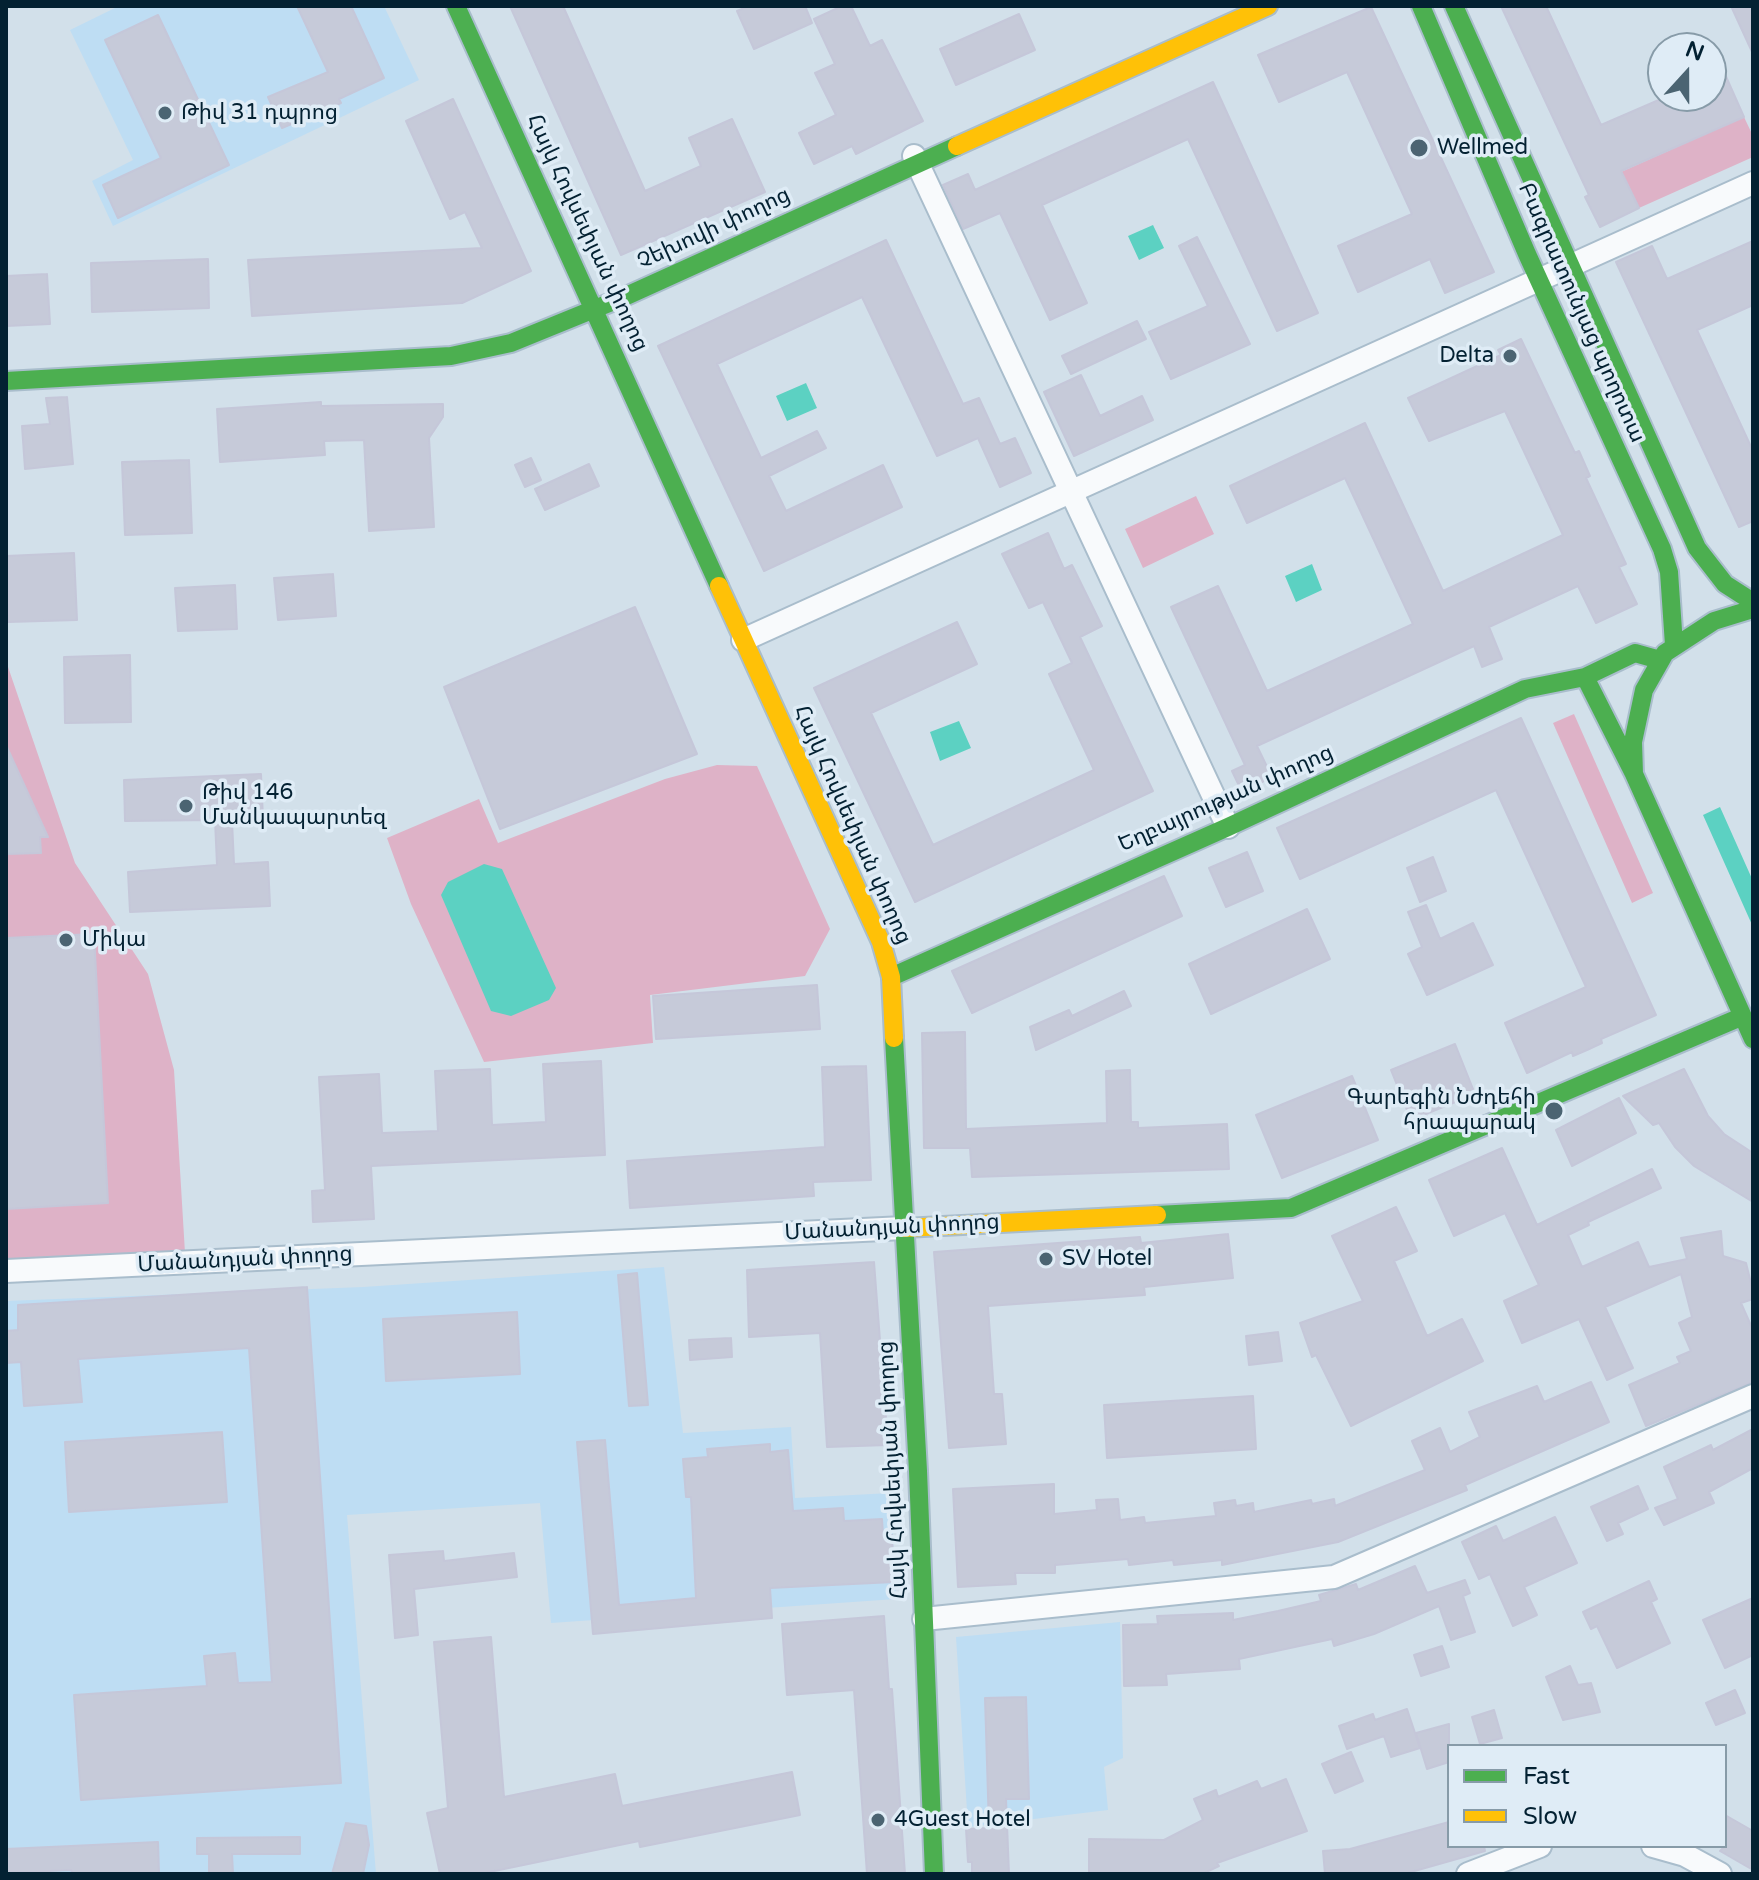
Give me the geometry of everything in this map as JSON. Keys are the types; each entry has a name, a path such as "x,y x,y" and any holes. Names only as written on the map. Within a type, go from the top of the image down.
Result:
{"street":[{"name":"Հայկ Հովսեփյան փողոց","path":"456,6 881,942 891,977 934,1874"},
{"name":"Չեխովի փողոց","path":"6,381 451,356 511,343 1246,6"},
{"name":"Չեխովի փողոց","path":"916,159 1268,6"},
{"name":"Բագրատունյաց պողոտա","path":"1421,6 1538,279 1662,549 1669,572 1674,645"},
{"name":"Բագրատունյաց պողոտա","path":"1454,6 1697,548 1725,584 1753,602"},
{"path":"916,159 1228,827"},
{"path":"743,640 1753,183"},
{"name":"Չեխովի փողոց","path":"6,374 449,347 592,305"},
{"path":"1634,774 1633,742 1637,716 1644,690 1660,660 1674,645 1714,621 1753,609"},
{"name":"Եղբայրության փողոց","path":"891,977 1228,827 1525,689 1585,677 1635,653 1660,660"},
{"path":"1585,677 1634,774 1753,1039"},
{"name":"Մանանդյան փողոց","path":"6,1271 1291,1208 1741,1017"},
{"path":"924,1619 1334,1577 1753,1396"},
{"path":"1468,1874 1535,1848"},
{"path":"1660,1848 1685,1855 1720,1874"}],"shaded area":[{"path":"119,6 384,6 419,80 113,226 92,181 133,160 70,30"},
{"path":"1744,117 1753,136 1753,157 1639,208 1621,172"},
{"path":"1153,225 1164,248 1139,260 1128,236"},
{"path":"806,383 817,408 787,421 776,396"},
{"path":"1196,496 1214,534 1143,568 1125,529"},
{"path":"1312,564 1322,590 1296,602 1285,576"},
{"name":"Միկա","path":"6,661 75,863 148,974 174,1070 185,1253 6,1262"},
{"path":"1574,714 1653,893 1632,903 1553,723"},
{"path":"959,721 971,748 940,761 930,732"},
{"path":"717,765 757,766 830,929 805,976 650,995 653,1043 484,1062 411,904 387,838 479,799 498,843 665,779"},
{"path":"1720,807 1753,881 1753,927 1703,815"},
{"path":"484,864 502,869 556,988 549,1000 511,1016 491,1011 441,895 448,882"},
{"path":"664,1267 683,1433 791,1427 795,1498 891,1493 896,1599 551,1623 540,1503 347,1515 376,1874 6,1874 6,1301 363,1287"},
{"path":"1120,1622 1123,1758 1104,1767 1108,1810 968,1827 956,1637"}],"building":[{"path":"297,6 351,6 384,78 339,99 341,103 282,128 268,97 328,72"},
{"path":"510,6 563,6 645,191 701,166 689,138 732,119 765,192 621,255"},
{"path":"749,6 805,6 812,23 754,49 737,11"},
{"path":"842,6 851,6 870,46 882,40 923,121 856,154 852,146 814,164 799,133 836,115 815,73 835,64 814,19"},
{"path":"1501,6 1546,6 1601,125 1647,105 1647,112 1727,112 1727,79 1744,117 1621,171 1639,208 1600,227 1585,197 1589,195"},
{"path":"1731,6 1753,6 1753,54"},
{"path":"1371,7 1494,272 1445,293 1430,259 1358,292 1338,246 1412,214 1347,72 1279,102 1258,55"},
{"path":"1019,14 1035,50 956,85 940,49"},
{"path":"158,15 229,165 118,218 103,185 161,158 105,40"},
{"path":"1213,82 1318,313 1277,331 1188,139 1042,205 1087,303 1050,320 1000,213 963,229 943,185 968,174 975,190"},
{"path":"453,99 531,271 462,303 252,316 248,260 482,248 465,212 450,219 406,121"},
{"path":"1197,237 1250,344 1171,379 1149,332 1208,306 1179,246"},
{"path":"886,240 963,404 979,398 1000,444 1015,438 1031,473 1000,487 978,438 937,456 862,297 717,364 761,458 817,431 826,448 769,476 786,511 883,465 902,507 764,571 658,346"},
{"path":"1753,241 1753,305 1697,330 1753,451 1753,521 1739,527 1616,262 1652,246 1667,279"},
{"path":"208,259 209,308 92,312 91,263"},
{"path":"47,274 50,324 6,326 6,276"},
{"path":"1137,321 1146,339 1071,374 1062,356"},
{"path":"1521,339 1575,453 1579,451 1590,476 1586,478 1626,564 1619,567 1637,604 1596,623 1578,586 1489,627 1502,659 1482,667 1474,646 1257,746 1272,777 1242,792 1232,771 1245,765 1171,607 1218,586 1267,691 1413,624 1345,478 1247,523 1230,486 1365,423 1443,591 1563,535 1505,411 1429,441 1408,398 1501,355 1498,350"},
{"path":"1081,375 1100,416 1142,396 1153,420 1074,456 1044,392"},
{"path":"67,397 73,464 25,469 22,426 50,424 46,398"},
{"path":"321,402 321,406 443,404 443,417 429,438 434,527 369,531 364,440 324,441 325,455 220,462 217,409"},
{"path":"531,458 541,480 525,487 515,465"},
{"path":"189,460 192,533 125,535 122,462"},
{"path":"589,464 599,486 545,510 535,489"},
{"path":"1048,533 1064,569 1072,565 1102,626 1080,637 1153,791 915,902 814,688 957,622 977,664 871,713 933,845 1094,770 1049,674 1072,663 1043,602 1029,608 1002,554"},
{"path":"74,553 77,620 8,622 6,556"},
{"path":"333,574 336,616 278,620 274,578"},
{"path":"235,585 237,629 178,631 175,588"},
{"path":"635,607 697,754 500,829 444,687"},
{"path":"130,655 131,722 65,723 64,657"},
{"path":"1521,718 1656,1015 1601,1039 1602,1043 1587,1050 1573,1056 1572,1052 1527,1073 1505,1023 1586,987 1496,790 1300,879 1277,828"},
{"path":"6,745 48,837 40,837 41,853 6,854"},
{"path":"261,774 263,819 232,821 234,864 268,862 270,906 130,912 128,872 217,865 215,820 125,821 124,780"},
{"path":"1247,852 1263,891 1226,907 1209,868"},
{"path":"1433,857 1446,891 1420,902 1407,868"},
{"path":"1164,876 1182,916 972,1013 952,971"},
{"path":"1426,905 1440,939 1473,923 1493,965 1427,995 1408,954 1422,947 1408,912"},
{"path":"1307,909 1330,959 1211,1014 1189,964"},
{"path":"94,934 108,1203 6,1209 6,938"},
{"path":"817,985 820,1029 656,1039 653,996"},
{"path":"1124,991 1131,1006 1036,1050 1030,1027 1069,1010 1072,1016"},
{"path":"965,1032 966,1129 1107,1123 1106,1071 1130,1070 1131,1122 1138,1122 1138,1128 1227,1124 1229,1169 972,1177 970,1148 924,1148 922,1033"},
{"path":"1455,1044 1475,1094 1411,1120 1391,1070"},
{"path":"601,1061 605,1155 371,1166 374,1219 313,1222 312,1191 325,1190 319,1077 379,1074 382,1133 438,1131 435,1071 490,1069 492,1125 546,1122 543,1064"},
{"path":"866,1066 871,1180 813,1182 814,1196 630,1208 627,1161 825,1147 822,1067"},
{"path":"1684,1069 1708,1116 1724,1134 1753,1153 1753,1202 1694,1166 1675,1147 1659,1123 1653,1125 1623,1096"},
{"path":"1352,1076 1378,1140 1282,1178 1256,1115"},
{"path":"1619,1098 1636,1133 1572,1166 1556,1130"},
{"path":"1502,1148 1537,1225 1652,1169 1661,1188 1588,1222 1589,1225 1568,1235 1582,1267 1638,1242 1649,1267 1687,1259 1681,1238 1721,1231 1723,1256 1746,1263 1753,1291 1753,1299 1741,1303 1753,1330 1753,1382 1646,1426 1629,1385 1680,1363 1677,1357 1691,1351 1679,1323 1692,1317 1681,1274 1605,1307 1633,1368 1607,1380 1579,1319 1522,1343 1504,1301 1539,1285 1505,1213 1454,1236 1429,1180"},
{"path":"1396,1207 1417,1251 1394,1261 1427,1336 1462,1319 1483,1361 1351,1426 1316,1355 1312,1357 1300,1323 1363,1301 1332,1236"},
{"path":"1228,1234 1233,1278 1144,1287 1145,1295 988,1306 994,1394 1002,1394 1006,1444 949,1448 934,1252 1140,1237 1141,1243"},
{"path":"874,1262 888,1445 827,1447 820,1333 749,1337 747,1270"},
{"path":"637,1273 648,1405 629,1406 618,1275"},
{"path":"307,1287 341,1783 81,1800 74,1695 207,1686 204,1656 235,1653 238,1683 272,1682 249,1348 78,1359 82,1402 24,1406 21,1362 6,1363 6,1331 18,1330 18,1305"},
{"path":"517,1312 520,1374 386,1381 383,1319"},
{"path":"1278,1332 1282,1361 1249,1365 1246,1336"},
{"path":"731,1338 732,1357 690,1360 689,1340"},
{"path":"1591,1382 1609,1422 1465,1485 1467,1490 1338,1542 1222,1565 1222,1560 1174,1565 1173,1560 1129,1565 1128,1559 1055,1565 1055,1573 1015,1573 1016,1584 958,1587 953,1489 1054,1484 1054,1514 1097,1510 1096,1500 1118,1499 1120,1520 1144,1517 1145,1523 1216,1516 1214,1503 1235,1500 1236,1506 1253,1503 1254,1512 1311,1500 1312,1504 1334,1499 1335,1506 1425,1470 1412,1441 1440,1428 1450,1452 1480,1437 1469,1412 1537,1386 1544,1402"},
{"path":"1253,1396 1256,1449 1107,1458 1104,1405"},
{"path":"1753,1429 1753,1468 1709,1492 1714,1503 1664,1525 1655,1508 1678,1499 1664,1467 1711,1445 1713,1450"},
{"path":"222,1432 227,1502 69,1512 65,1442"},
{"path":"605,1440 619,1605 696,1598 691,1497 686,1497 683,1459 708,1457 707,1449 770,1444 770,1452 788,1450 793,1511 843,1508 844,1521 882,1519 883,1535 892,1535 894,1582 770,1588 772,1618 593,1634 577,1442"},
{"path":"1638,1486 1648,1509 1618,1523 1623,1534 1607,1541 1591,1507"},
{"path":"1555,1517 1577,1563 1524,1587 1537,1615 1513,1626 1490,1574 1479,1579 1462,1542 1496,1526 1503,1541"},
{"path":"443,1551 444,1561 514,1553 517,1577 414,1589 418,1635 395,1638 389,1555"},
{"path":"1415,1566 1427,1593 1465,1580 1470,1593 1463,1596 1475,1632 1451,1640 1439,1606 1374,1634 1334,1646 1332,1639 1239,1659 1240,1669 1166,1674 1167,1685 1124,1686 1123,1625 1158,1624 1157,1616 1233,1613 1233,1620 1278,1611 1321,1601 1319,1595 1356,1584 1358,1590"},
{"path":"1649,1581 1657,1599 1651,1602 1670,1643 1617,1668 1597,1626 1591,1629 1583,1612"},
{"path":"1753,1598 1753,1655 1725,1668 1703,1620"},
{"path":"884,1616 905,1874 867,1874 854,1690 787,1695 782,1624"},
{"path":"491,1637 504,1797 615,1774 622,1806 792,1772 800,1815 640,1847 639,1841 480,1874 440,1874 427,1813 448,1808 434,1642"},
{"path":"1442,1646 1449,1667 1421,1676 1414,1655"},
{"path":"1570,1666 1578,1685 1591,1683 1600,1712 1563,1720 1546,1677"},
{"path":"1735,1690 1745,1713 1716,1725 1706,1703"},
{"path":"1026,1697 1029,1799 1006,1799 1009,1874 972,1874 966,1829 989,1828 985,1698"},
{"path":"1407,1709 1420,1748 1391,1757 1384,1736 1347,1749 1339,1726 1373,1714 1375,1720"},
{"path":"1494,1710 1502,1738 1480,1744 1472,1717"},
{"path":"1449,1724 1447,1763 1427,1769 1416,1733"},
{"path":"1351,1752 1363,1781 1335,1793 1322,1764"},
{"path":"1286,1779 1307,1831 1217,1863 1219,1866 1202,1874 1089,1874 1089,1839 1164,1840 1203,1820 1194,1799 1216,1790 1218,1797 1257,1781 1261,1789"},
{"path":"1727,1816 1753,1831 1753,1870 1720,1851 1727,1848"},
{"path":"346,1823 366,1826 369,1845 363,1874 332,1874"},
{"path":"1447,1823 1447,1848 1484,1848 1485,1851 1404,1874 1325,1874 1323,1851 1350,1849"},
{"path":"300,1837 300,1854 232,1854 233,1874 209,1874 209,1854 197,1854 197,1838"},
{"path":"158,1842 159,1873 73,1874 71,1870 7,1873 6,1849"}],"traffic: fast":[{"path":"456,6 719,586"},
{"path":"1421,6 1527,254 1662,549 1669,572 1674,645"},
{"path":"1454,6 1697,548 1725,584 1753,602"},
{"path":"6,381 451,356 511,343 624,297 957,146"},
{"path":"1753,609 1714,621 1665,653 1644,690 1633,742 1634,774 1753,1039"},
{"path":"891,977 1228,827 1525,689 1585,677 1635,653 1660,660"},
{"path":"1585,677 1634,774"},
{"path":"1157,1215 1291,1208 1741,1017"},
{"path":"894,1038 918,1471 934,1874"}],"traffic: slow":[{"path":"957,146 1268,6"},
{"path":"719,586 881,942 891,977 894,1038"},
{"path":"904,1228 1157,1215"}],"place":[{"name":"Թիվ 31 դպրոց","path":"165,113"},
{"name":"Wellmed","path":"1419,148"},
{"name":"Delta","path":"1510,356"},
{"name":"Թիվ 146 Մանկապարտեզ","path":"186,806"},
{"name":"Միկա","path":"66,940"},
{"name":"Գարեգին Նժդեհի հրապարակ","path":"1554,1111"},
{"name":"SV Hotel","path":"1046,1259"},
{"name":"4Guest Hotel","path":"878,1820"}]}
